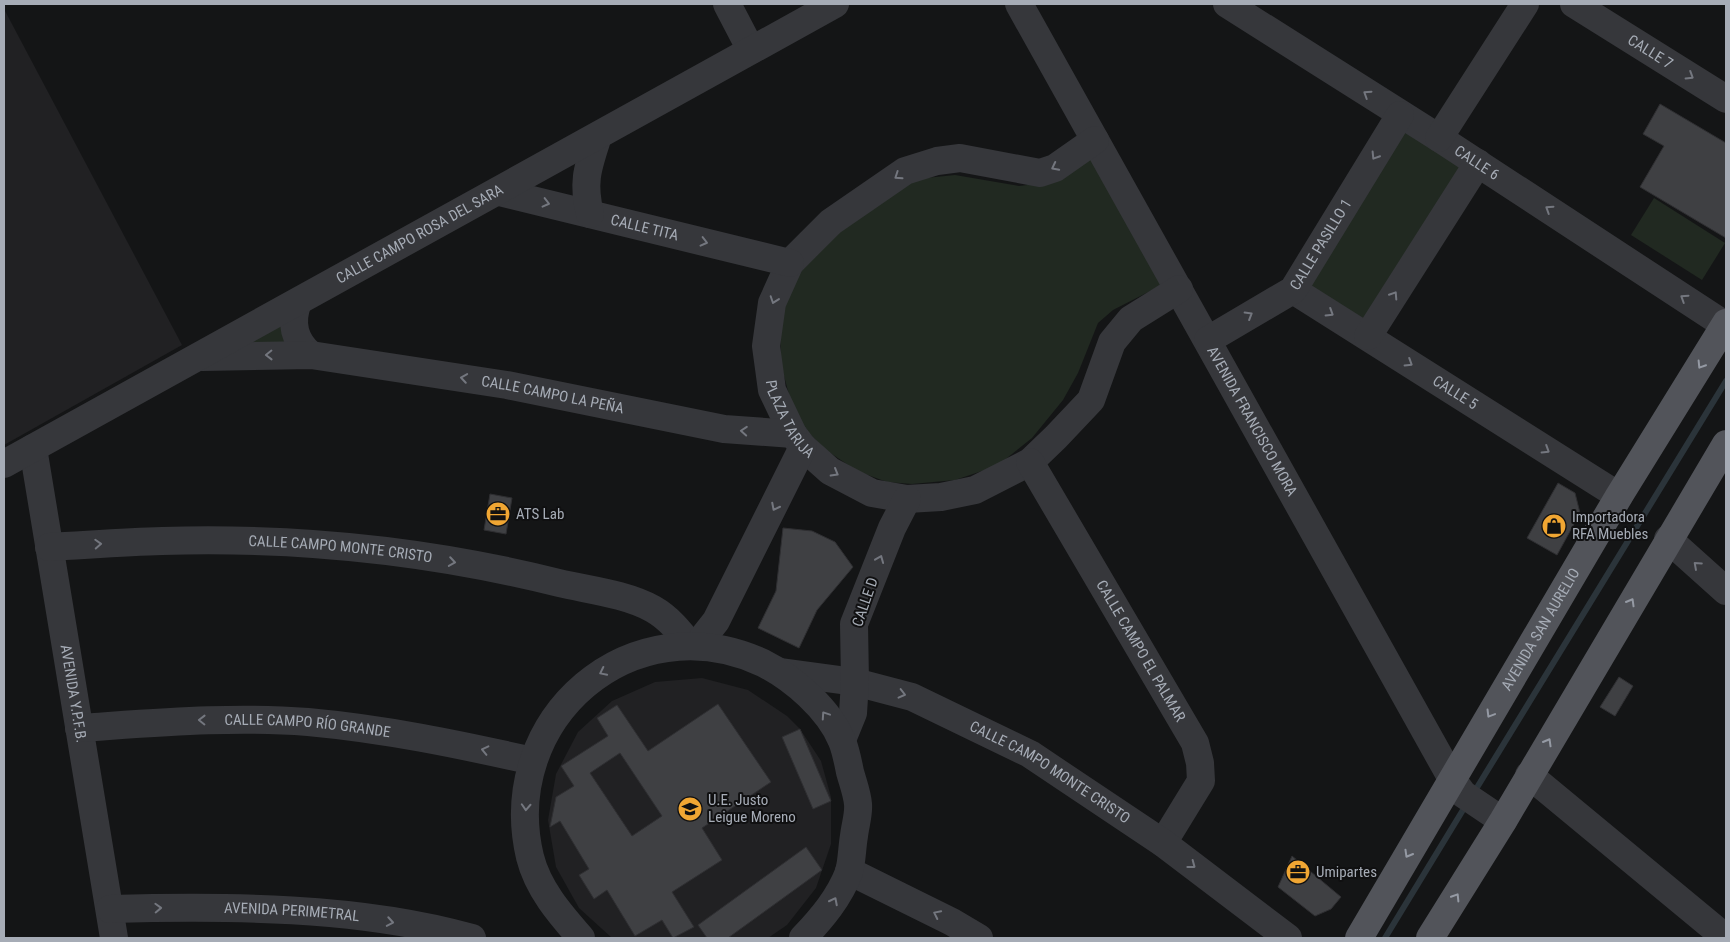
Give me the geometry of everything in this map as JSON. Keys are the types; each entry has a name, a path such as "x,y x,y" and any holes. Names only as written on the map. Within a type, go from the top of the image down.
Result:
{"main road":[{"name":"AVENIDA SAN AURELIO","path":"1359,938 1457,786 1620,496 1726,324"},
{"path":"1430,938 1496,817 1529,775 1726,444"}],"street":[{"path":"727,4 750,50"},
{"name":"CALLE CAMPO ROSA DEL SARA","path":"4,464 195,357 499,192 835,4"},
{"name":"AVENIDA FRANCISCO MORA","path":"1020,4 1457,786 1496,817"},
{"name":"CALLE 6","path":"1227,4 1478,163 1726,324"},
{"path":"1439,138 1526,4"},
{"name":"CALLE 7","path":"1574,4 1726,99"},
{"name":"CALLE PASILLO 1","path":"1208,340 1292,290 1400,115"},
{"path":"590,214 585,192 586,177 598,136"},
{"name":"PLAZA TARIJA","path":"1095,140 1055,168 1040,173 960,158 937,161 905,171 832,222 790,263 772,303 766,346 772,390 798,440 830,471 872,492 907,499 941,498 975,490 1030,462 1056,437 1090,400 1112,342 1131,319 1179,289"},
{"path":"1368,336 1478,163"},
{"name":"CALLE TITA","path":"499,192 790,263"},
{"name":"CALLE 5","path":"1292,290 1620,496"},
{"path":"298,302 294,312 295,331 304,348 312,354"},
{"name":"CALLE CAMPO LA PEÑA","path":"195,357 312,354 507,385 724,429 798,440"},
{"path":"694,646 716,621 798,440"},
{"name":"AVENIDA Y.P.F.B.","path":"33,448 114,938"},
{"name":"CALLE CAMPO EL PALMAR","path":"1030,462 1195,743 1200,763 1201,781 1163,843"},
{"name":"CALLE D","path":"842,740 852,713 855,682 854,624 892,528 907,499"},
{"path":"1668,539 1726,591"},
{"name":"CALLE CAMPO MONTE CRISTO","path":"49,547 164,541 281,542 398,553 514,572 628,600 653,609 674,625 694,646"},
{"path":"628,600 648,627 648,644 642,653"},
{"path":"581,938 551,903 530,858 524,809 532,761 557,713 595,676 642,653 666,647 694,646 741,653 781,672 816,702 842,740 858,805 849,871 830,909 803,938"},
{"name":"CALLE CAMPO MONTE CRISTO","path":"781,672 855,682 912,697 1030,754 1163,843 1288,938"},
{"name":"CALLE CAMPO RÍO GRANDE","path":"79,728 192,720 306,722 420,736 532,761"},
{"path":"1529,775 1726,938"},
{"path":"849,871 952,922 979,938"},
{"name":"AVENIDA PERIMETRAL","path":"110,909 195,907 281,910 368,918 472,938"}],"shaded area":[{"path":"4,9 182,345 4,445"},
{"path":"1402,127 1465,167 1364,325 1304,285"},
{"path":"1086,148 1164,284 1113,310 1098,323 1078,373 1063,400 1032,438 997,466 955,480 912,484 887,482 857,471 826,450 796,420 781,365 780,327 788,288 809,257 840,229 916,179 955,175 1019,186 1045,183"},
{"path":"1654,198 1725,243 1702,280 1631,235"},
{"path":"288,321 293,345 253,345 251,341"},
{"name":"U.E. Justo Leigue Moreno","path":"702,678 748,690 787,716 800,729 821,761 831,797 831,844 816,888 787,925 768,938 612,938 579,908 556,867 548,820 556,774 578,732 612,701 655,682"}],"building":[{"path":"1660,104 1726,143 1726,238 1640,187 1664,146 1643,134"},
{"name":"Importadora RFA Muebles","path":"1558,483 1575,493 1580,513 1557,555 1527,538"},
{"name":"ATS Lab","path":"490,494 512,498 506,534 484,530"},
{"path":"783,528 812,531 835,542 853,567 817,610 799,648 758,628 776,591"},
{"path":"1619,677 1633,686 1615,716 1600,707"},
{"path":"718,704 771,782 702,828 722,860 672,892 694,927 673,938 662,920 635,936 607,890 594,899 579,875 589,869 560,821 550,827 556,797 574,786 561,766 608,736 597,718 617,705 648,751","holes":["620,753 662,816 632,836 590,773"]},
{"path":"800,729 831,801 813,809 782,737"},
{"path":"806,847 822,870 728,938 707,938 698,925"},
{"name":"Umipartes","path":"1292,856 1341,897 1331,909 1315,916 1278,887"}],"waterway":[{"path":"1473,794 1726,381"},
{"path":"1385,938 1466,805"}],"place":[{"name":"ATS Lab","path":"498,514"},
{"name":"Importadora RFA Muebles","path":"1554,526"},
{"name":"U.E. Justo Leigue Moreno","path":"690,809"},
{"name":"Umipartes","path":"1298,872"}]}
